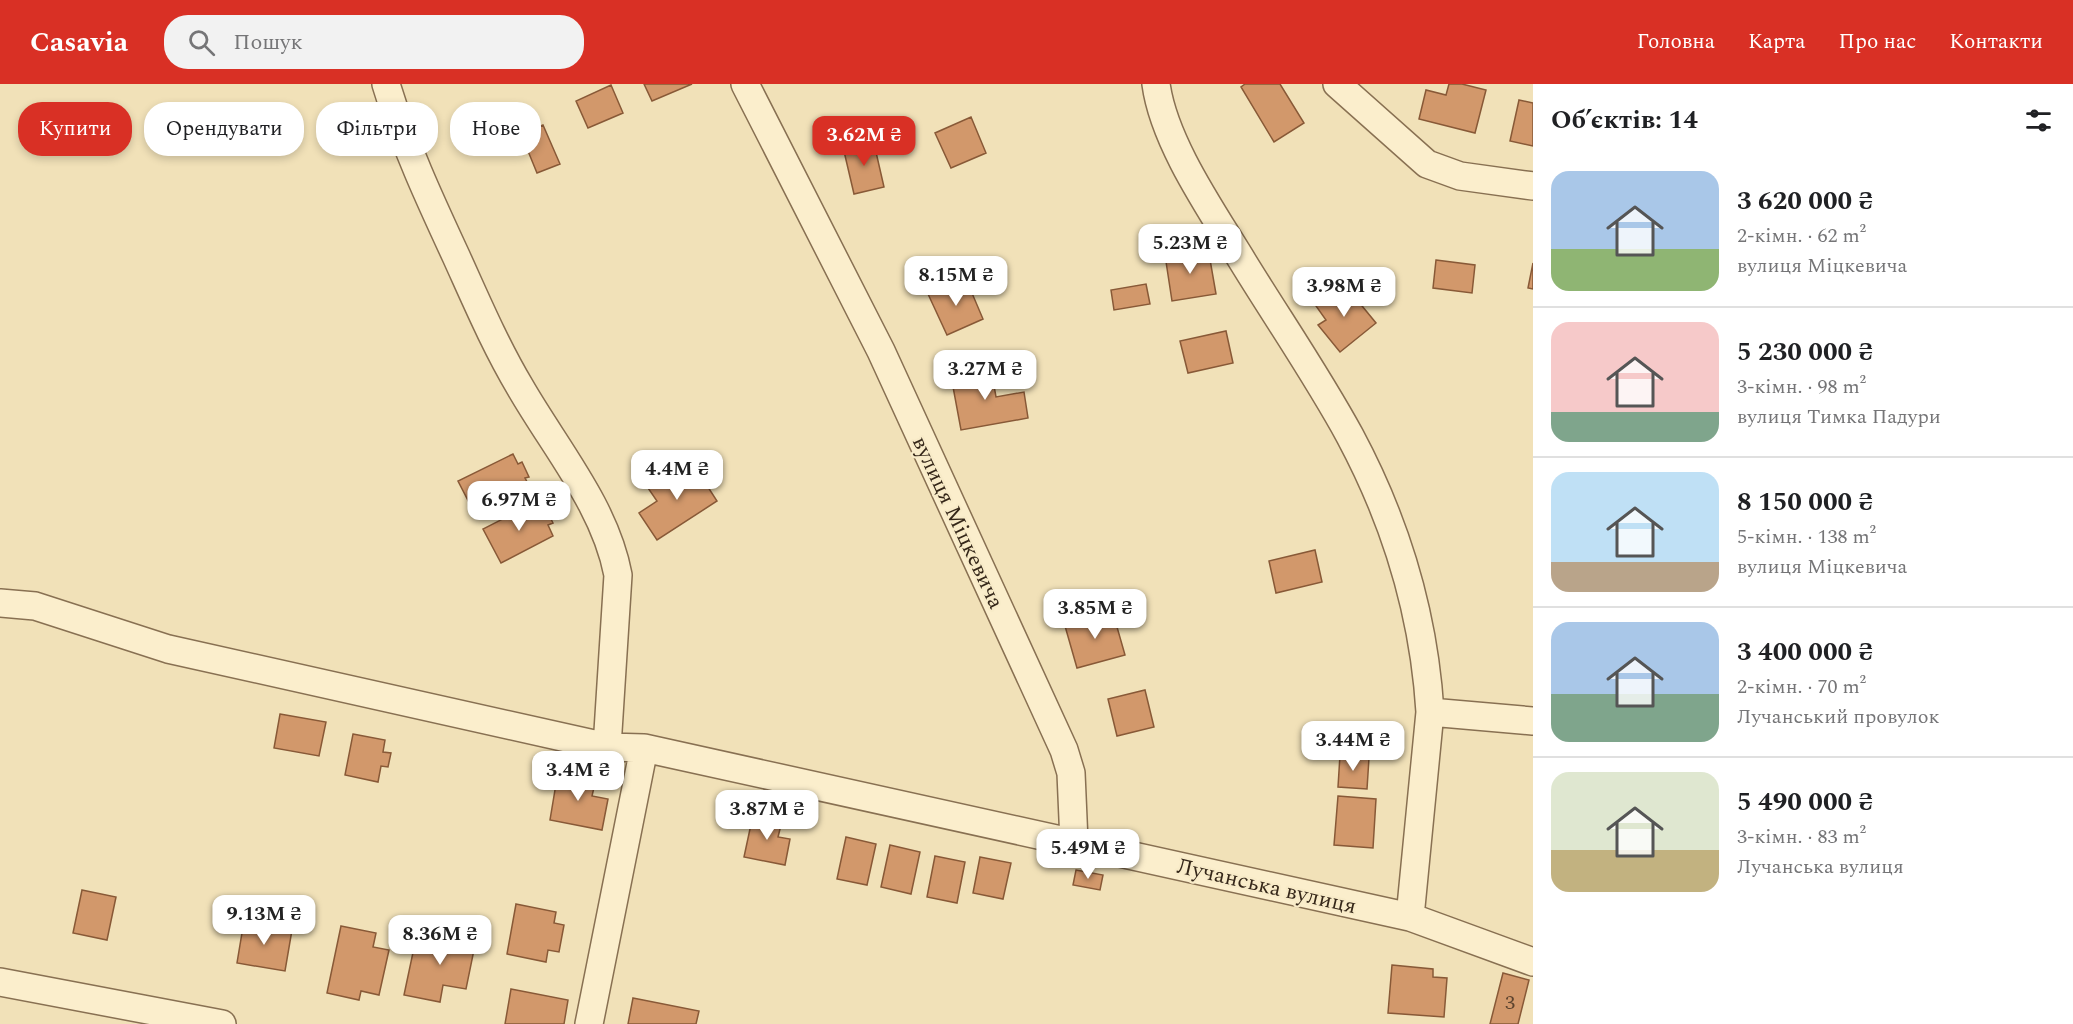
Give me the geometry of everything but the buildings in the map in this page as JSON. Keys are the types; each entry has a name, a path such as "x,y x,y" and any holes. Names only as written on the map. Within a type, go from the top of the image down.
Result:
{"street":[{"path":"386,84 397,121 420,178 497,345 519,387 589,499 614,553 618,575 607,747"},
{"name":"вулиця Міцкевича","path":"745,84 881,351 1064,750 1071,772 1074,842"},
{"path":"1156,84 1162,116 1195,182 1350,436 1385,510 1399,549 1419,620 1430,712 1410,917"},
{"path":"1337,84 1427,164 1460,176 1533,186"},
{"name":"Лучанська вулиця","path":"0,603 34,606 168,649 607,747 644,748 1410,917 1533,962"},
{"path":"1430,712 1533,721"},
{"path":"589,1024 644,748"},
{"path":"0,981 222,1024"}]}
